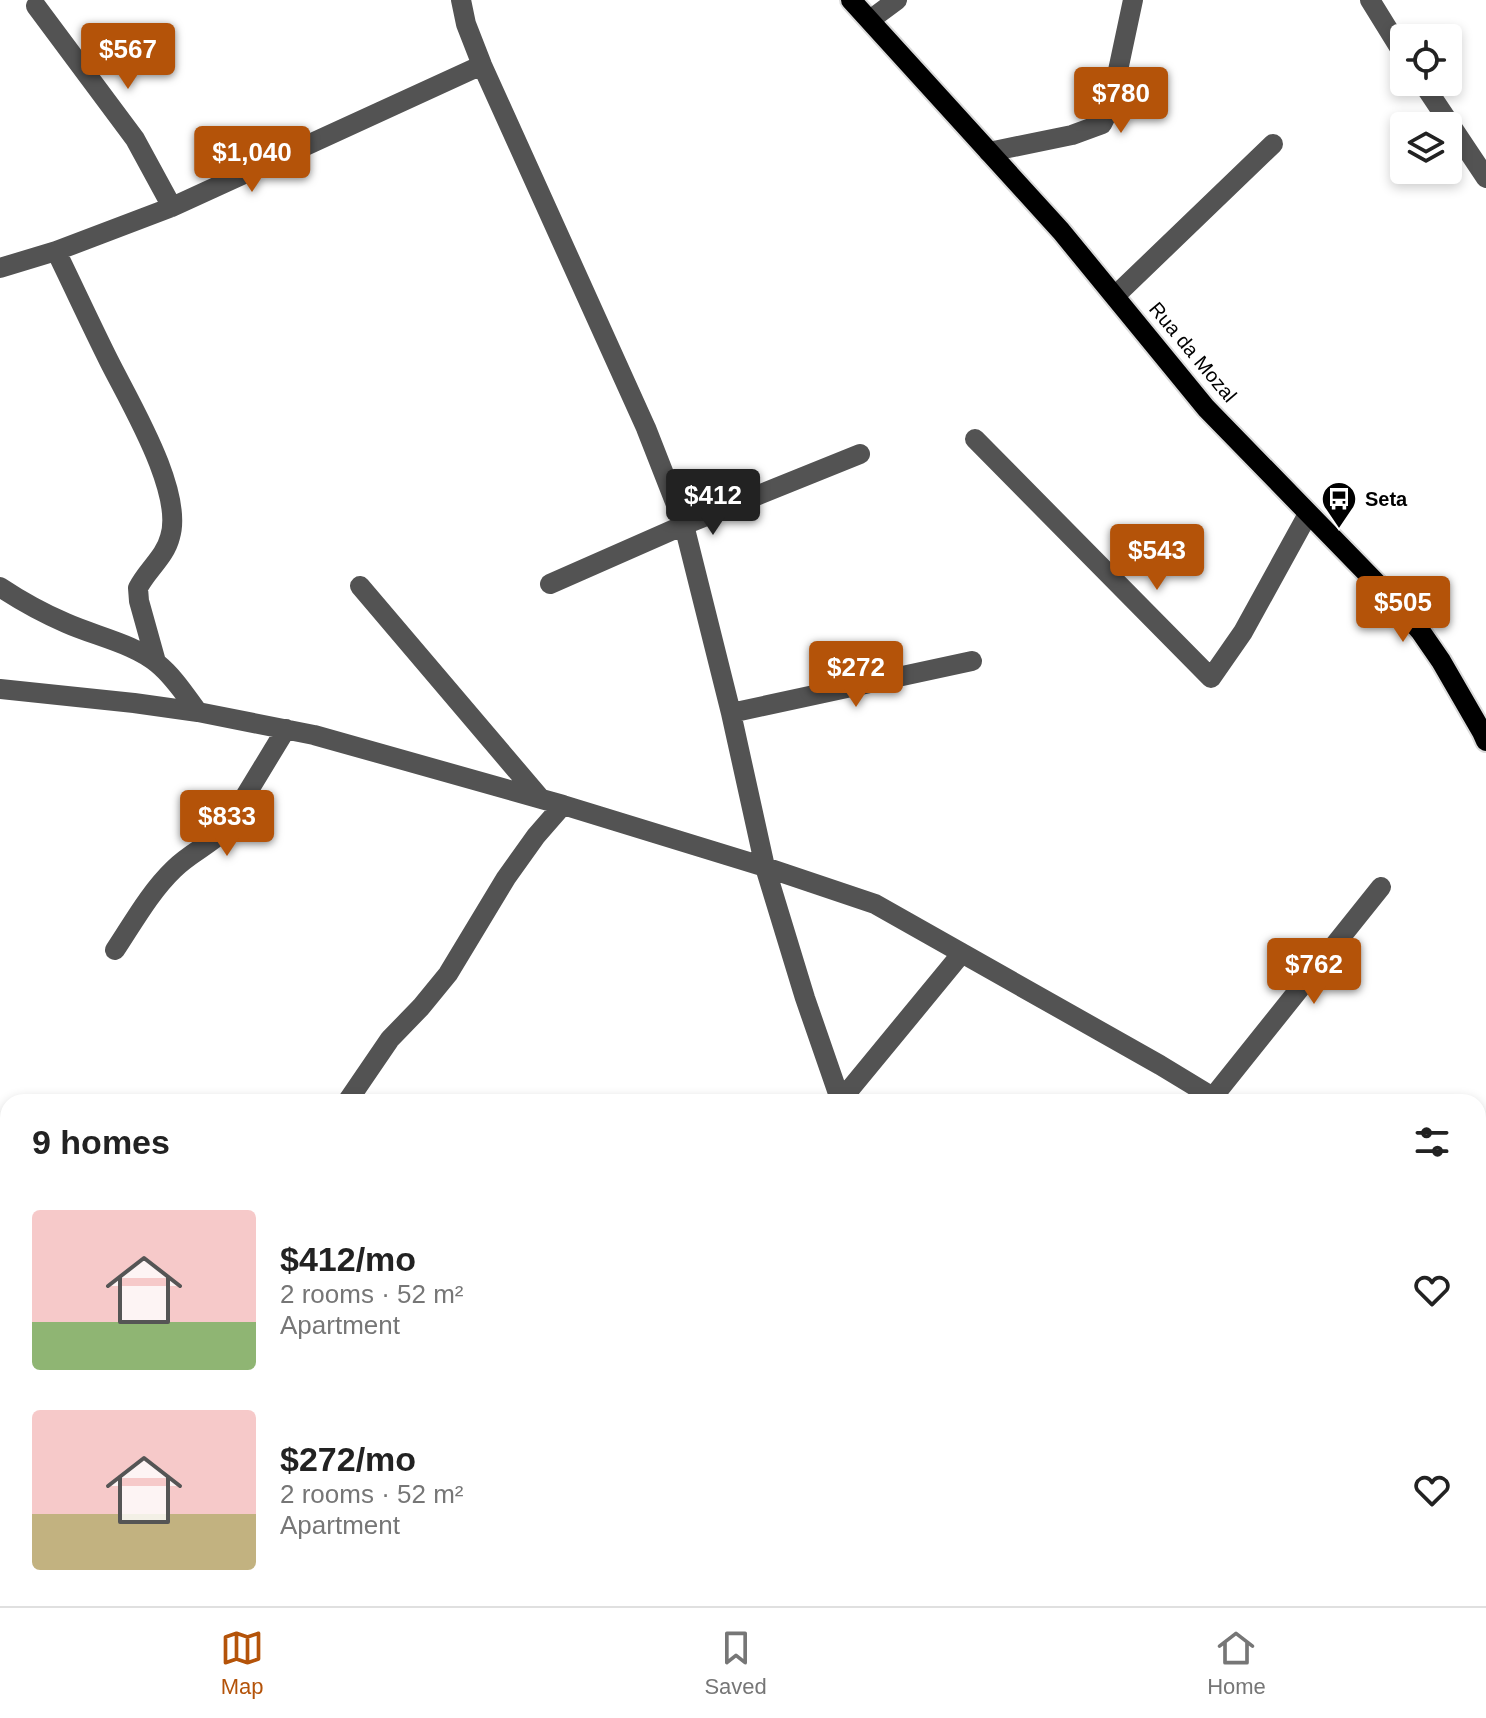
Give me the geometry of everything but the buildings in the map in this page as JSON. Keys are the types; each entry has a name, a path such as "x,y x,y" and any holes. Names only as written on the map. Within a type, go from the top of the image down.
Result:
{"main road":[{"name":"Rua da Mozal","path":"851,0 1061,231 1206,408 1421,632 1485,734"}],"street":[{"path":"461,0 466,24 482,65 646,428 684,525 731,713 765,867 839,1094"},
{"path":"870,20 897,0"},
{"path":"989,152 1072,135 1102,124 1110,108 1133,0"},
{"path":"1370,0 1390,32"},
{"path":"36,6 135,139 172,207"},
{"path":"0,268 56,251 172,207 482,65"},
{"path":"1431,96 1486,178"},
{"path":"1115,296 1273,144"},
{"path":"56,251 141,421 167,487 173,512 171,536 163,554 138,588 156,662"},
{"path":"975,439 1211,678 1243,632 1308,514"},
{"path":"550,584 684,525 860,454"},
{"path":"360,586 541,799"},
{"path":"0,587 66,623 136,650 156,662 172,677 198,712"},
{"path":"731,713 972,661"},
{"path":"0,689 134,703 286,729 563,805 765,867 875,904 1208,1094"},
{"path":"115,950 149,898 174,868 224,831 286,729"},
{"path":"352,1094 390,1039 448,974 506,878 563,805"},
{"path":"1221,1094 1381,887"},
{"path":"847,1094 962,953"}],"place":[{"name":"Seta","path":"1339,530"}]}
